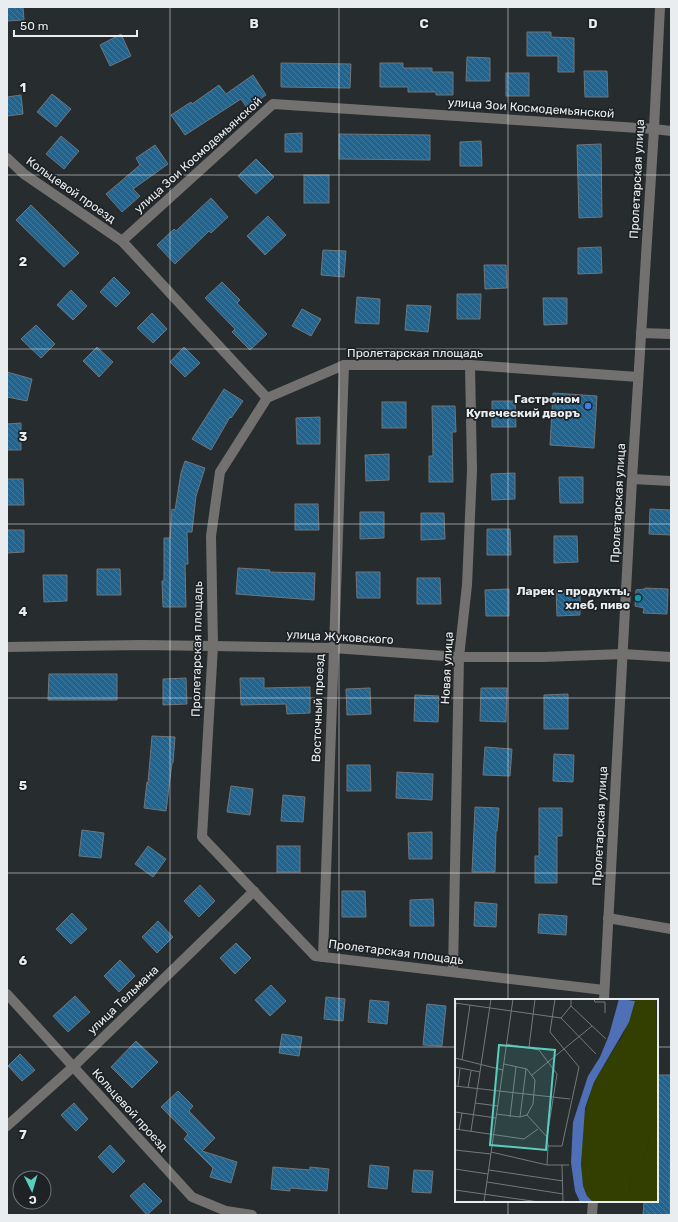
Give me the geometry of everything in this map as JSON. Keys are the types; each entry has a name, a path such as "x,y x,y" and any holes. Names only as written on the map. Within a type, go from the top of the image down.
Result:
{"street":[{"name":"Пролетарская улица","path":"604,995 632,479 654,129 660,7"},
{"name":"улица Зои Космодемьянской","path":"122,241 273,104 671,131"},
{"name":"Кольцевой проезд","path":"7,158 24,174 122,241"},
{"path":"122,241 267,398"},
{"path":"641,333 671,334"},
{"name":"Пролетарская площадь","path":"604,995 453,972 315,956 202,836 213,646 211,536 220,472 267,398 344,365 470,365 638,377"},
{"name":"Восточный проезд","path":"323,957 344,365"},
{"name":"Новая улица","path":"453,972 459,657 468,585 472,470 470,365"},
{"path":"632,479 671,480"},
{"name":"улица Жуковского","path":"7,647 141,645 333,648 459,657 543,657 623,654 671,656"},
{"name":"улица Тельмана","path":"7,1126 73,1067 254,891"},
{"path":"608,918 671,929"},
{"name":"Кольцевой проезд","path":"7,994 192,1197 226,1211 252,1215"},
{"path":"592,1215 593,1202"}],"building":[{"path":"7,7 23,7 24,20 7,21"},
{"path":"527,32 551,32 551,37 574,38 574,72 558,72 558,56 527,56"},
{"path":"121,34 131,56 110,66 100,45"},
{"path":"467,57 490,58 490,81 466,81"},
{"path":"281,63 351,64 350,88 281,87"},
{"path":"380,63 403,63 403,68 432,68 432,72 453,72 453,95 436,95 436,92 408,92 408,87 380,87"},
{"path":"584,71 607,71 608,97 585,97"},
{"path":"506,73 529,73 529,96 506,96"},
{"path":"253,75 266,95 247,108 241,99 185,135 171,115 191,102 192,104 219,85 226,94"},
{"path":"52,94 71,109 56,127 37,112"},
{"path":"21,95 23,114 7,116 7,97"},
{"path":"302,133 302,152 285,152 285,134"},
{"path":"339,134 430,135 430,160 339,159"},
{"path":"61,136 79,151 64,169 46,154"},
{"path":"481,141 482,166 460,166 460,142"},
{"path":"601,144 602,217 579,218 577,145"},
{"path":"155,145 168,164 133,189 140,196 122,212 106,194 140,165 136,158"},
{"path":"256,159 274,177 256,194 238,176"},
{"path":"304,175 329,175 329,203 304,203"},
{"path":"211,198 228,217 211,233 209,231 175,264 157,245 174,229 176,231"},
{"path":"31,205 79,253 64,267 16,220"},
{"path":"268,216 286,235 265,255 247,236"},
{"path":"601,247 602,273 578,274 578,248"},
{"path":"323,250 346,251 344,277 321,275"},
{"path":"484,265 506,265 507,288 485,289"},
{"path":"114,277 130,293 116,307 100,292"},
{"path":"222,282 240,300 237,303 267,334 250,350 232,332 235,329 205,298"},
{"path":"71,290 87,306 73,320 57,305"},
{"path":"457,294 481,294 480,319 457,319"},
{"path":"357,297 380,299 379,324 355,323"},
{"path":"543,298 567,298 567,324 544,325"},
{"path":"407,305 431,306 428,332 405,330"},
{"path":"302,309 321,319 311,336 292,326"},
{"path":"152,313 167,329 153,343 137,328"},
{"path":"36,325 55,344 41,358 21,339"},
{"path":"97,347 113,362 99,377 83,361"},
{"path":"184,347 200,363 185,377 170,362"},
{"path":"7,372 32,379 27,401 7,397"},
{"path":"224,389 243,401 231,418 230,417 211,450 192,439"},
{"path":"553,393 597,396 594,448 550,445"},
{"path":"492,401 515,401 516,427 492,427"},
{"path":"382,402 406,402 406,428 382,428"},
{"path":"432,406 455,406 456,432 452,432 453,482 429,482 429,456 433,456"},
{"path":"320,417 320,444 297,444 296,418"},
{"path":"21,423 21,450 7,450 7,424"},
{"path":"389,454 389,480 366,481 365,455"},
{"path":"185,461 205,468 196,496 192,532 187,532 188,564 185,564 186,607 163,607 162,581 164,581 164,538 170,538 172,509 175,510 181,473"},
{"path":"515,473 515,499 492,500 491,474"},
{"path":"559,477 583,477 583,503 560,503"},
{"path":"7,479 23,479 24,505 7,505"},
{"path":"295,504 318,504 319,530 295,530"},
{"path":"650,509 671,510 671,535 649,534"},
{"path":"360,512 384,512 384,538 360,539"},
{"path":"421,513 444,513 445,539 421,540"},
{"path":"487,529 510,529 511,555 487,555"},
{"path":"7,530 24,530 24,552 7,553"},
{"path":"554,536 577,536 578,562 554,563"},
{"path":"238,568 270,570 269,572 315,573 314,600 236,594"},
{"path":"97,569 120,569 121,595 97,595"},
{"path":"356,572 380,572 380,598 357,598"},
{"path":"43,575 67,575 67,601 44,602"},
{"path":"417,578 440,578 441,604 417,604"},
{"path":"645,588 668,589 667,614 643,613 644,608 635,606 636,590"},
{"path":"509,589 509,616 486,616 485,590"},
{"path":"580,589 580,615 557,616 556,590"},
{"path":"49,674 117,674 117,700 48,700"},
{"path":"186,678 187,704 163,705 163,679"},
{"path":"240,678 264,678 264,688 310,687 310,713 287,714 286,704 241,705"},
{"path":"370,688 371,714 347,715 346,689"},
{"path":"481,688 507,688 506,722 480,721"},
{"path":"568,694 568,729 544,729 544,695"},
{"path":"415,695 439,696 438,722 414,721"},
{"path":"152,736 175,737 166,811 144,808 147,782 148,783"},
{"path":"485,747 512,749 510,776 483,775"},
{"path":"554,754 574,755 573,782 553,781"},
{"path":"347,765 370,765 371,791 347,791"},
{"path":"397,772 433,774 432,800 396,798"},
{"path":"231,786 253,789 250,815 227,812"},
{"path":"283,795 305,797 303,822 281,821"},
{"path":"475,807 499,808 496,831 495,872 472,872"},
{"path":"539,808 562,808 562,836 557,836 557,883 535,883 535,856 539,856"},
{"path":"82,830 104,833 101,858 79,856"},
{"path":"432,832 432,859 409,859 408,833"},
{"path":"148,846 166,859 153,877 135,864"},
{"path":"277,846 300,846 300,872 277,872"},
{"path":"200,885 215,901 199,917 184,901"},
{"path":"342,891 365,891 366,917 342,917"},
{"path":"433,899 434,926 410,926 410,900"},
{"path":"475,902 497,904 496,927 474,926"},
{"path":"72,913 87,929 71,944 56,929"},
{"path":"539,914 567,916 566,935 538,933"},
{"path":"158,921 173,937 157,953 142,937"},
{"path":"236,943 251,958 235,974 220,958"},
{"path":"120,960 135,976 119,992 104,976"},
{"path":"271,985 286,1001 270,1016 255,1000"},
{"path":"75,996 90,1012 68,1032 53,1016"},
{"path":"326,997 345,999 343,1021 324,1019"},
{"path":"370,1000 389,1002 387,1024 368,1022"},
{"path":"427,1004 446,1006 442,1046 423,1045"},
{"path":"282,1034 302,1037 299,1056 279,1053"},
{"path":"136,1041 158,1062 132,1088 111,1067"},
{"path":"20,1054 35,1070 22,1081 8,1066"},
{"path":"658,1075 671,1075 670,1215 643,1215 644,1202 658,1202"},
{"path":"178,1091 193,1106 189,1111 215,1138 202,1151 237,1162 231,1183 210,1177 213,1168 184,1139 188,1134 161,1107"},
{"path":"74,1103 88,1119 76,1131 61,1115"},
{"path":"110,1145 125,1161 113,1173 98,1157"},
{"path":"370,1165 389,1167 387,1189 368,1187"},
{"path":"273,1167 310,1170 310,1167 329,1169 327,1191 290,1188 290,1191 271,1189"},
{"path":"414,1170 433,1171 431,1193 412,1192"},
{"path":"144,1183 162,1201 147,1215 130,1196"}],"place":[{"name":"Гастроном Купеческий дворъ","path":"588,406"},
{"name":"Ларек - продукты, хлеб, пиво","path":"638,598"}]}
